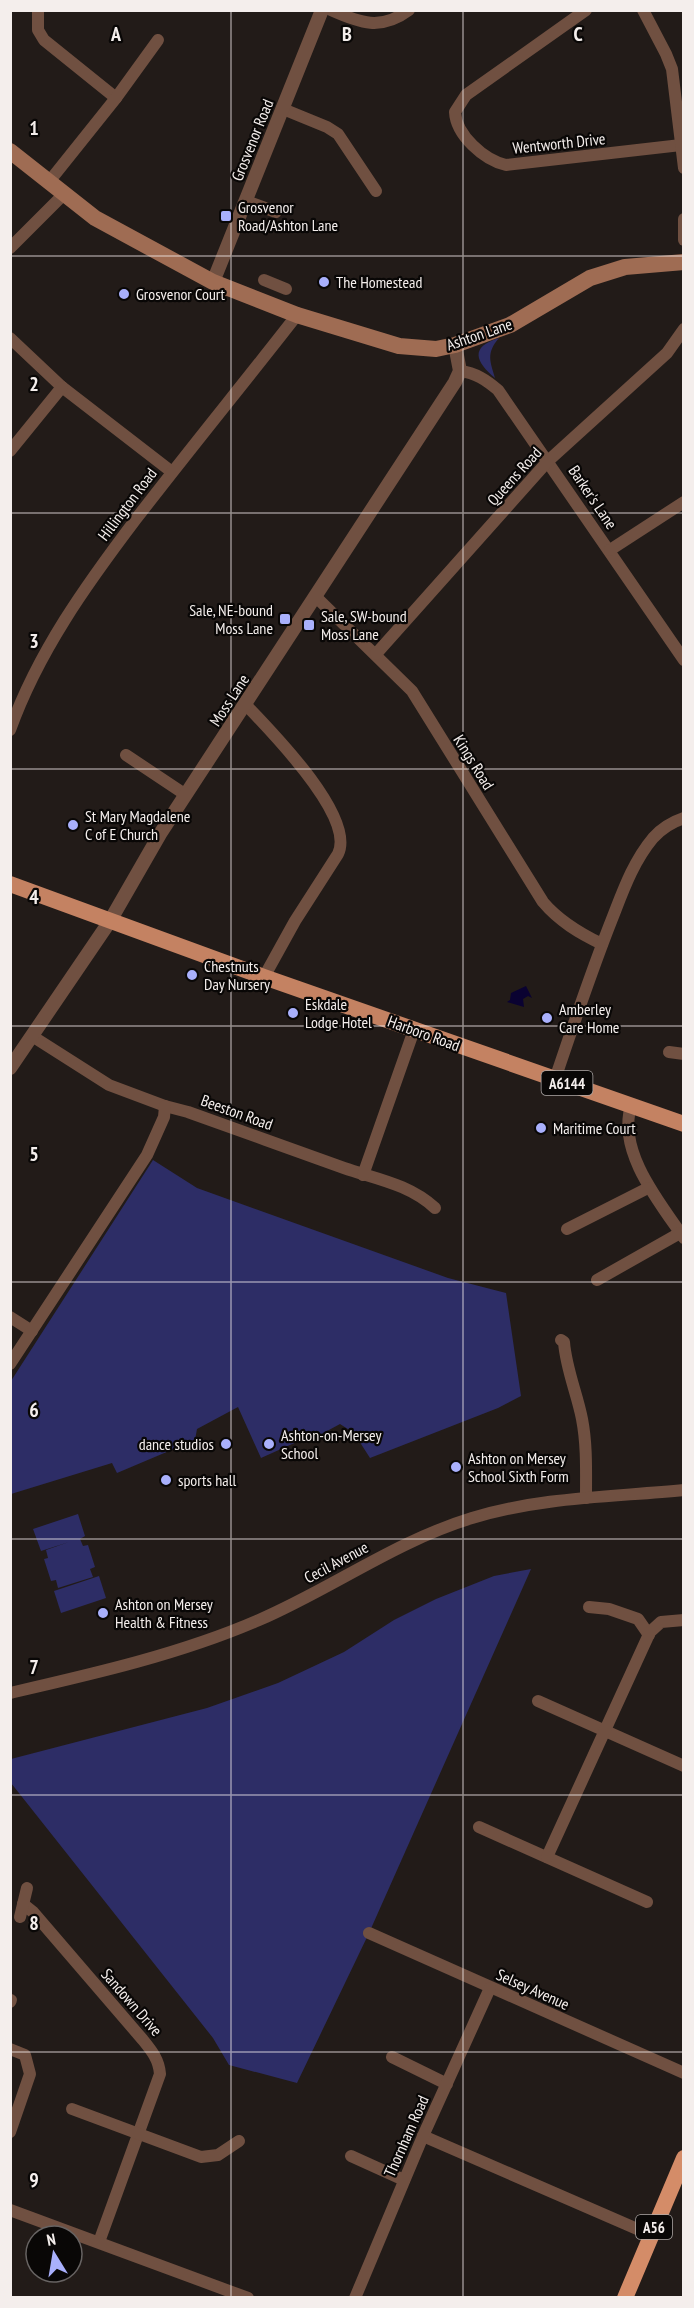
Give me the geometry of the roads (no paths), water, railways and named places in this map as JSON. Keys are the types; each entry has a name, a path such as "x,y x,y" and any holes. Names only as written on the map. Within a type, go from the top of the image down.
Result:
{"highway":[{"name":"A56","path":"625,2298 684,2158"}],"main road":[{"name":"Ashton Lane","path":"10,152 63,195 114,229 213,282 297,315 399,346 436,349 455,345 510,325 590,278 626,267 684,262"},
{"name":"Harboro Road","path":"10,884 264,977 631,1106"},
{"name":"A6144","path":"631,1106 684,1124"}],"street":[{"path":"38,10 38,30 44,40 116,98"},
{"name":"Grosvenor Road","path":"213,282 322,10"},
{"path":"331,10 371,24 393,20 409,10"},
{"name":"Wentworth Drive","path":"586,10 466,95 455,112 457,125 461,132 491,160 506,165 681,145"},
{"path":"643,10 672,69 684,168"},
{"path":"48,183 116,98 158,40"},
{"path":"283,109 327,127 338,134 376,191"},
{"path":"10,248 63,195"},
{"path":"246,201 276,212"},
{"path":"684,219 684,240"},
{"path":"267,303 269,282 286,289"},
{"name":"Hillington Road","path":"10,730 34,675 58,629 86,584 297,315"},
{"name":"Queens Road","path":"376,654 548,461 667,353 684,328"},
{"path":"10,338 62,387 172,472"},
{"path":"455,345 460,371"},
{"name":"Barker's Lane","path":"460,371 472,372 498,390 684,660"},
{"name":"Moss Lane","path":"10,1068 110,921 160,834 445,399 460,371"},
{"path":"10,451 62,387"},
{"path":"609,550 684,502"},
{"name":"Kings Road","path":"316,597 412,691 543,902 553,914 602,944"},
{"path":"246,705 301,765 329,810 342,837 338,854 295,921 264,977"},
{"path":"126,755 186,795"},
{"path":"555,1079 602,944 627,882 642,854 661,830 684,818"},
{"path":"363,1175 414,1030"},
{"name":"Beeston Road","path":"32,1036 109,1085 413,1191 435,1208"},
{"path":"669,1052 684,1054"},
{"path":"10,1364 147,1155 164,1117 165,1106"},
{"path":"597,1280 682,1235 648,1188 627,1131 627,1119 631,1106"},
{"path":"567,1229 648,1188"},
{"path":"10,1317 32,1331"},
{"path":"566,1342 567,1365 582,1419 587,1455 586,1498"},
{"name":"Cecil Avenue","path":"10,1693 84,1676 199,1642 260,1620 414,1539 445,1526 516,1506 684,1490"},
{"path":"589,1607 609,1609 638,1619 649,1635"},
{"path":"547,1857 654,1626 684,1620"},
{"path":"538,1701 684,1766"},
{"path":"479,1827 647,1902"},
{"name":"Sandown Drive","path":"27,1888 21,1910 33,1912 156,2058 160,2074 99,2242"},
{"name":"Selsey Avenue","path":"369,1933 684,2073"},
{"name":"Thornham Road","path":"355,2298 423,2136 489,1988"},
{"path":"10,2049 25,2055 30,2074 10,2132"},
{"path":"392,2057 447,2084"},
{"path":"72,2109 201,2157 218,2155 239,2141"},
{"path":"423,2136 651,2235"},
{"path":"351,2156 404,2180"},
{"path":"10,2210 99,2242 214,2292 248,2298"}],"place":[{"name":"Grosvenor Road/Ashton Lane","path":"226,216"},
{"name":"The Homestead","path":"324,282"},
{"name":"Grosvenor Court","path":"124,294"},
{"name":"Sale, NE-bound Moss Lane","path":"285,619"},
{"name":"Sale, SW-bound Moss Lane","path":"309,625"},
{"name":"St Mary Magdalene C of E Church","path":"73,825"},
{"name":"Chestnuts Day Nursery","path":"192,975"},
{"name":"Eskdale Lodge Hotel","path":"293,1013"},
{"name":"Amberley Care Home","path":"547,1018"},
{"name":"Maritime Court","path":"541,1128"},
{"name":"dance studios","path":"226,1444"},
{"name":"Ashton-on-Mersey School","path":"269,1444"},
{"name":"Ashton on Mersey School Sixth Form","path":"456,1467"},
{"name":"sports hall","path":"166,1480"},
{"name":"Ashton on Mersey Health & Fitness","path":"103,1613"}]}
